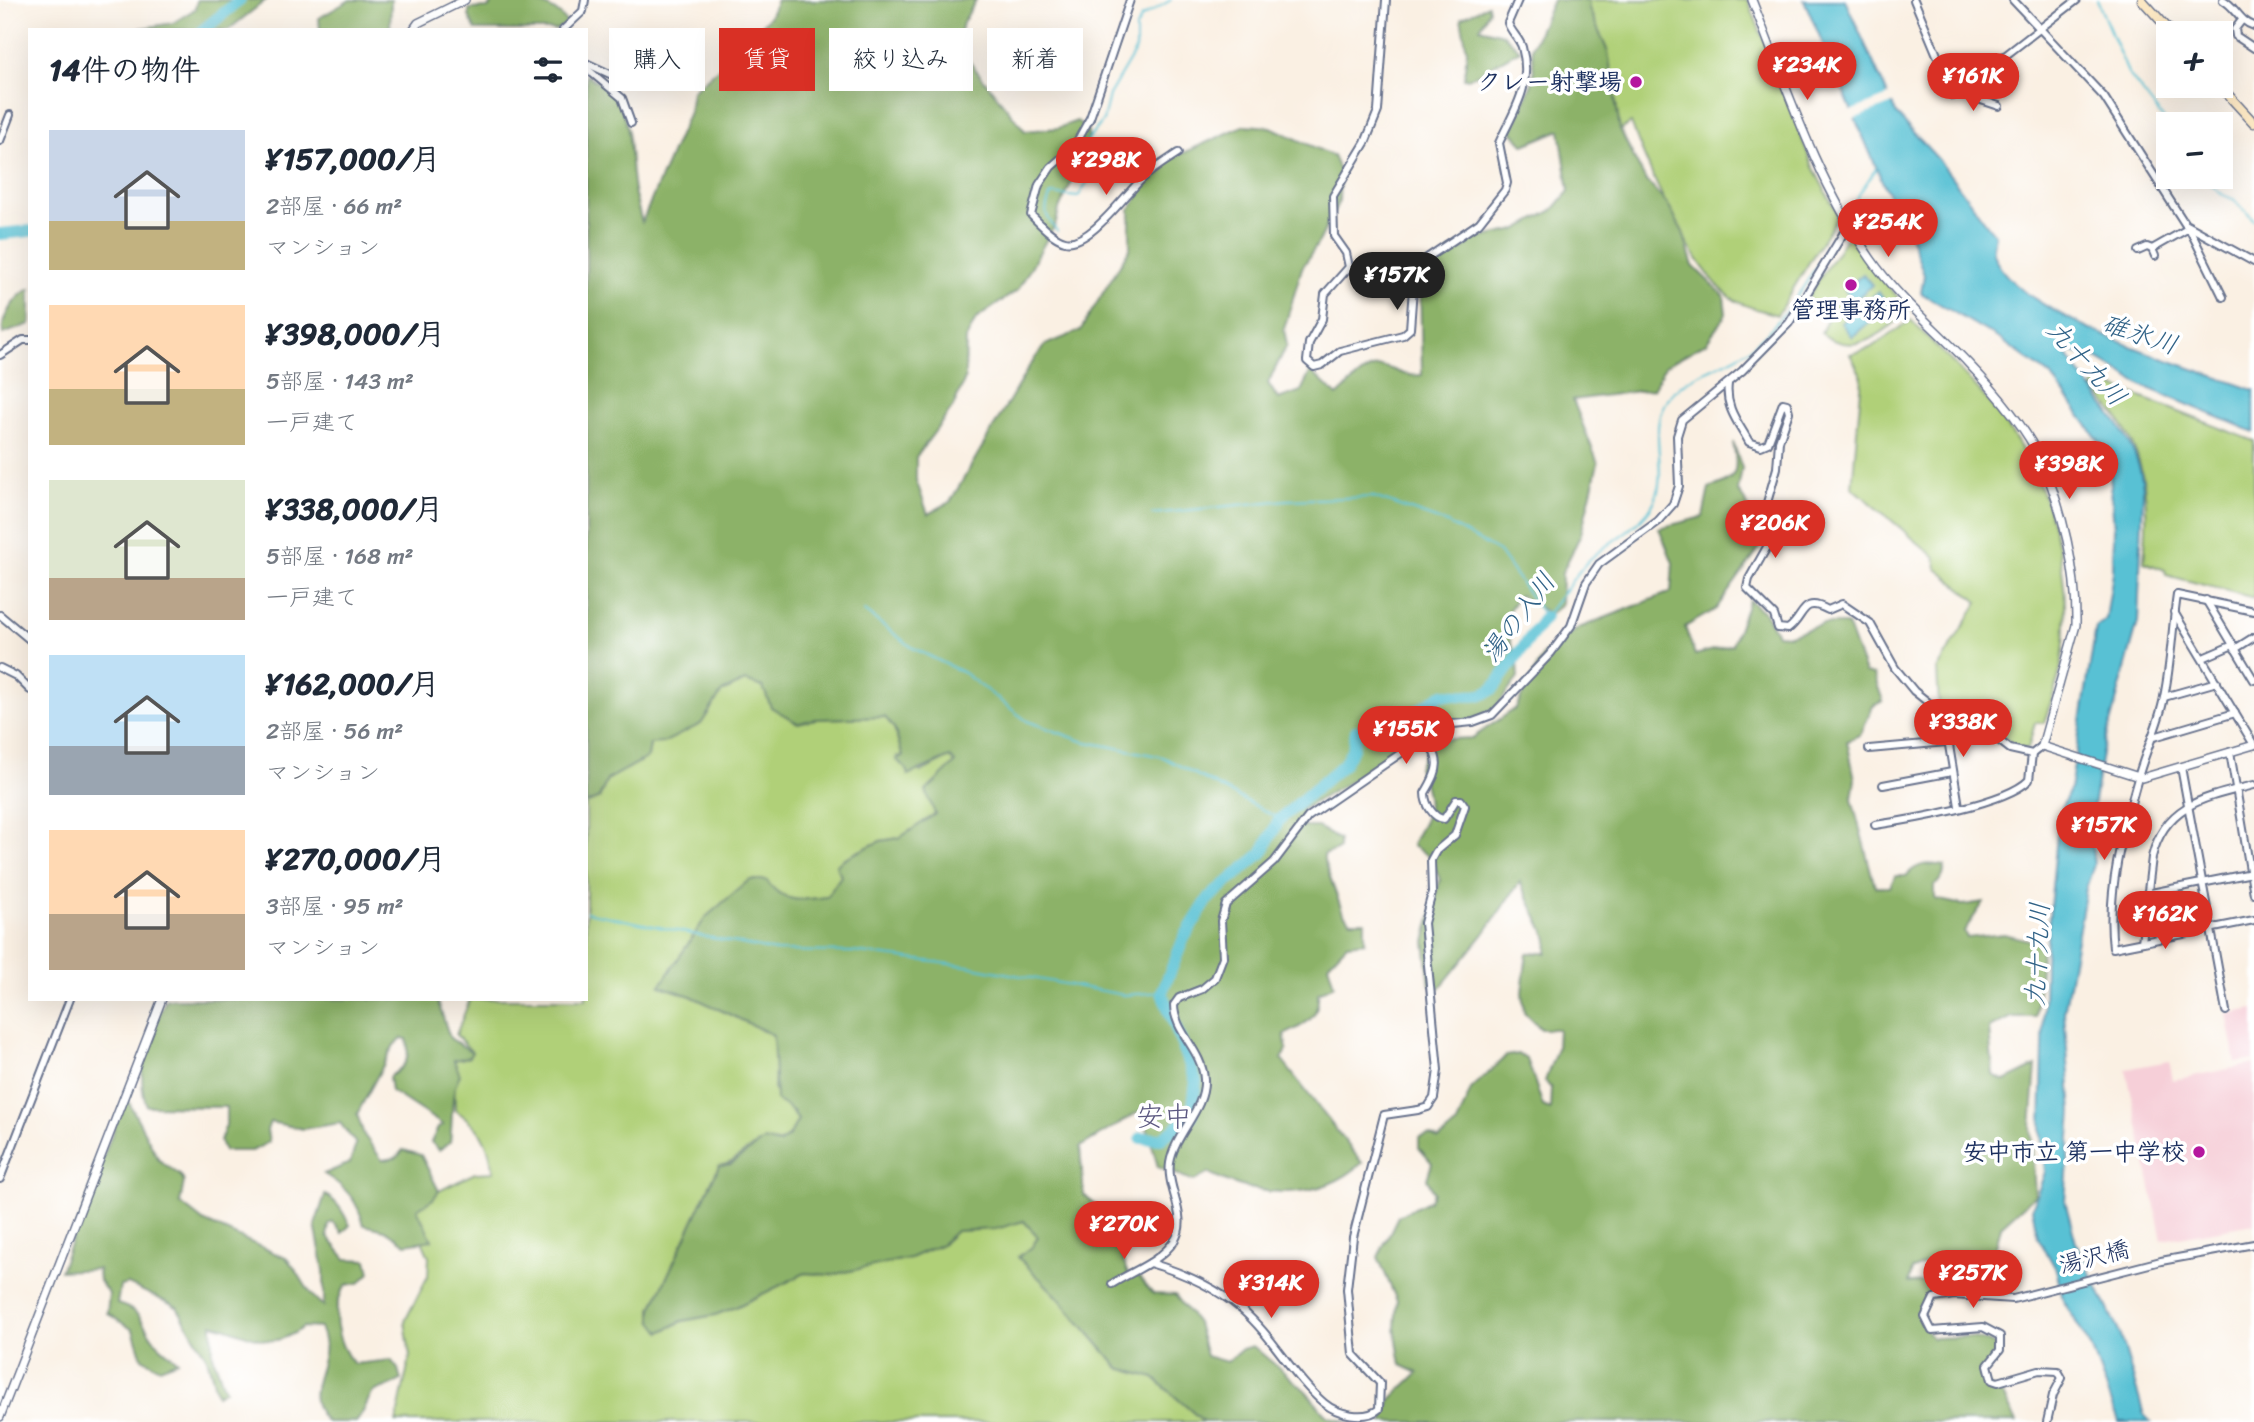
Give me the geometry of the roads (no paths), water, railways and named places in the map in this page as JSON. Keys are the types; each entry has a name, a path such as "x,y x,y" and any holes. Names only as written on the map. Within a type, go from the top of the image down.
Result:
{"main road":[{"path":"2142,0 2161,21"},
{"path":"2231,98 2254,123"}],"street":[{"path":"414,28 418,23 465,0"},
{"path":"565,28 583,11 585,0"},
{"path":"1130,0 1090,118 1074,147 1051,167 1039,186 1031,215 1065,241 1079,240 1098,226 1143,177 1178,153"},
{"path":"1386,0 1378,111 1365,143 1333,197 1334,236 1346,253 1349,267 1325,293 1322,319 1309,343 1307,356 1307,360 1314,367 1322,365 1340,351 1403,335 1410,329 1414,274 1427,258 1479,223 1505,190 1507,183 1499,143 1517,112 1524,80 1522,46 1508,23 1518,0"},
{"path":"1752,0 1808,146 1846,219 1880,272 1915,312 1969,363 1999,398 2036,451 2046,473 2068,547 2076,625 2045,748"},
{"path":"1914,0 1937,55"},
{"path":"2013,0 2112,107 2189,228 2193,242 2223,297"},
{"path":"1999,106 1955,94 2077,0"},
{"path":"2222,0 2232,5 2242,20 2254,26"},
{"path":"2242,20 2235,29 2236,36 2254,48"},
{"path":"588,66 609,74"},
{"path":"588,67 622,98 631,123"},
{"path":"0,141 10,115"},
{"path":"1112,1284 1150,1262 1169,1247 1177,1236 1180,1216 1170,1184 1170,1166 1175,1145 1204,1091 1203,1069 1198,1054 1176,1019 1175,1001 1209,985 1221,968 1221,921 1226,904 1266,870 1319,807 1405,751 1423,733 1439,723 1485,719 1551,653 1571,626 1586,583 1599,564 1670,510 1679,486 1678,428 1686,415 1728,384 1789,323 1846,219"},
{"path":"2138,251 2147,247 2152,249 2189,228"},
{"path":"2189,228 2254,262"},
{"path":"2152,249 2155,256"},
{"path":"0,355 23,340 28,340"},
{"path":"1728,384 1726,398 1749,442 1761,446 1768,443 1783,403 1787,404 1789,412 1779,441 1777,468 1762,520 1772,538 1747,588 1774,615 1778,628 1788,629 1797,623 1800,612 1807,606 1817,604 1828,610 1842,604 1859,613 1870,623 1895,668 1914,691 1944,715 1986,731 2010,749 2032,754 2045,748 2134,776 2181,768 2254,745 2174,612"},
{"path":"2254,611 2176,595 2164,697 2154,737 2134,776 2117,870 2111,937 2113,948 2254,920"},
{"path":"2206,600 2254,680"},
{"path":"0,615 28,638"},
{"path":"2203,658 2254,637"},
{"path":"0,668 16,676 28,688"},
{"path":"2164,697 2217,682"},
{"path":"2154,737 2235,713"},
{"path":"1944,715 1959,806"},
{"path":"1150,1262 1190,1276 1227,1298 1274,1342 1326,1405 1350,1414 1373,1413 1379,1409 1380,1383 1357,1361 1350,1341 1350,1257 1363,1192 1384,1115 1424,1108 1434,1098 1438,1070 1424,923 1432,893 1431,860 1436,851 1455,835 1465,806 1461,800 1456,800 1444,819 1437,817 1430,809 1425,793 1434,779 1438,765 1423,733"},
{"path":"1870,749 1947,742"},
{"path":"2230,752 2254,894"},
{"path":"1875,825 1936,816 1959,806 2005,794 2026,783 2032,754"},
{"path":"2181,768 2226,1011"},
{"path":"1883,785 1952,772"},
{"path":"2143,942 2146,894 2152,857 2160,832 2177,813 2188,806 2254,785"},
{"path":"2146,894 2252,873"},
{"path":"0,1178 70,1001"},
{"path":"0,1417 161,1001"},
{"name":"湯沢橋","path":"2047,1422 2053,1395 2062,1378 2058,1371 2039,1370 1998,1381 1992,1380 1988,1365 1997,1356 2003,1343 1996,1332 1983,1327 1932,1331 1925,1317 1929,1304 1941,1297 2013,1299 2159,1261 2254,1244"}],"water":[{"path":"1804,0 1845,0 1897,115 1938,159 1995,235 1993,254 2009,278 2036,300 2110,338 2254,390 2254,432 2143,386 2097,358 2064,350 2125,435 2141,472 2143,492 2138,622 2102,753 2090,826 2094,865 2086,888 2064,1013 2072,1111 2065,1201 2076,1243 2121,1336 2144,1415 2151,1422 2119,1422 2091,1347 2063,1300 2056,1269 2038,1237 2032,1209 2045,1172 2041,1134 2045,960 2057,835 2063,804 2070,790 2096,627 2106,619 2113,573 2114,529 2110,472 2101,444 2052,377 2001,340 1921,293 1924,275 1910,235 1883,183"},
{"path":"1863,274 1872,285 1854,301 1845,290"},
{"path":"1878,292 1889,305 1852,337 1841,323"}],"waterway":[{"path":"205,28 240,0"},
{"path":"1057,231 1046,213 1051,194 1078,197 1088,181 1077,153 1103,121 1109,95 1136,49 1136,28 1142,17 1171,0"},
{"path":"2097,0 2128,73 2158,112"},
{"name":"湯の入川","path":"1847,213 1876,168"},
{"path":"2216,189 2235,200 2254,220"},
{"name":"湯の入川","path":"1152,514 1286,500 1374,497 1447,523 1499,552 1545,617 1587,562 1641,520 1654,502 1660,477 1658,426 1665,403 1683,384 1742,353 1767,333 1803,287 1842,221"},
{"path":"0,234 28,231"},
{"path":"864,611 913,648 964,673 1027,721 1082,741 1163,757 1280,819"},
{"name":"湯の入川","path":"1141,1138 1161,1139 1192,1115 1196,1081 1162,992 1184,938 1209,898 1262,853 1279,820 1344,764 1353,748 1356,731 1395,726 1441,695 1474,696 1493,689 1545,617"},
{"path":"588,912 775,951 853,952 967,966 1124,995 1162,992"}],"place":[{"name":"クレー射撃場","path":"1636,82"},
{"name":"管理事務所","path":"1851,285"},
{"name":"安中市立 第一中学校","path":"2199,1152"}],"district":[{"name":"安中","path":"1164,1116"}],"water label":[{"name":"碓氷川","path":"2140,334"},
{"name":"九十九川","path":"2087,363"},
{"name":"九十九川","path":"2037,954"}]}
